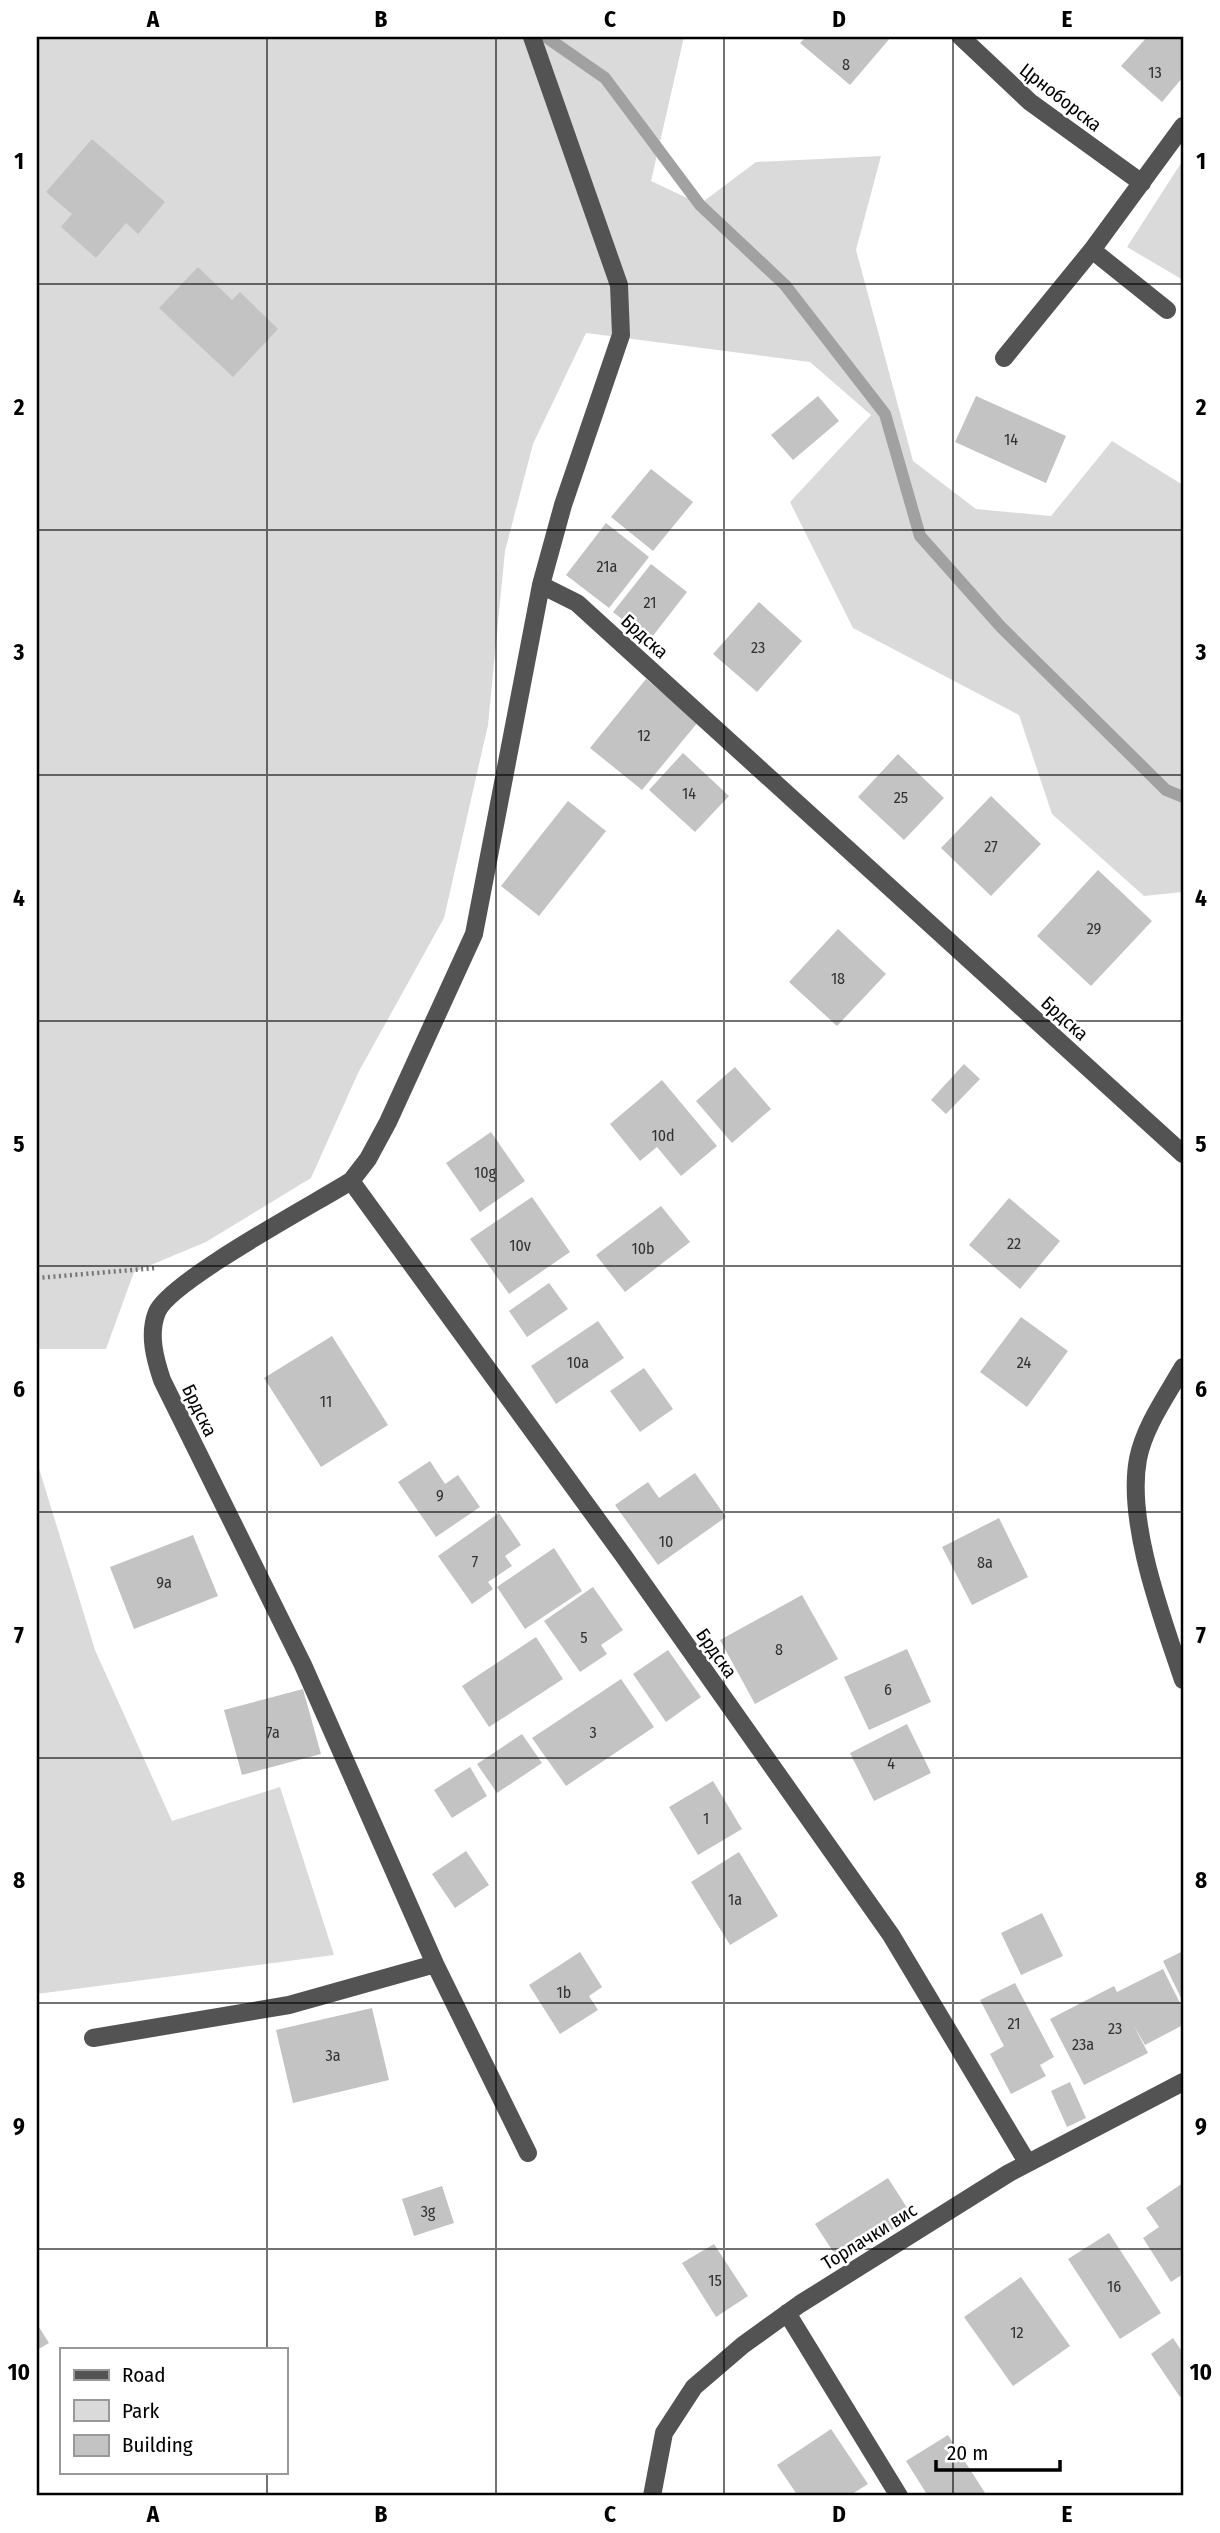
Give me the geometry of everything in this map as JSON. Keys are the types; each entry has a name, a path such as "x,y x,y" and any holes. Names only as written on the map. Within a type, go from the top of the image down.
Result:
{"street":[{"path":"532,37 619,285 622,319 617,355 563,505 541,585"},
{"name":"Црноборска","path":"961,37 1030,102 1142,183"},
{"path":"1004,358 1092,250 1183,126"},
{"path":"1092,250 1167,310"},
{"name":"Брдска","path":"528,2153 435,1964 303,1665 162,1380 155,1360 153,1324 165,1298 202,1271 351,1181 368,1159 388,1122 474,934 541,585 578,603 1183,1154"},
{"name":"Брдска","path":"351,1181 622,1555 891,1935 1027,2162"},
{"path":"1183,1367 1144,1441 1138,1461 1138,1511 1144,1549 1155,1596 1183,1681"},
{"path":"93,2038 289,2005 435,1964"},
{"name":"Торлачки вис","path":"652,2496 664,2433 694,2387 743,2345 787,2313 1027,2162 1183,2082"},
{"path":"787,2313 899,2496"}],"path":[{"path":"37,1278 167,1267 202,1271"}],"green space":[{"path":"37,37 684,37 651,181 700,204 756,162 881,156 856,250 913,461 976,509 1051,516 1112,441 1183,485 1183,892 1144,896 1052,814 1019,715 853,628 790,502 871,415 810,362 586,333 533,444 505,551 488,725 444,918 358,1073 311,1178 206,1242 134,1272 106,1349 37,1349"},
{"path":"1183,160 1183,280 1127,247"},
{"path":"37,1462 95,1650 172,1821 280,1787 334,1955 37,1994"}],"building":[{"path":"806,37 891,37 850,85 800,43"},
{"path":"1147,37 1183,37 1183,77 1162,102 1121,66"},
{"path":"92,139 165,202 138,234 126,223 96,258 61,227 72,214 46,192"},
{"path":"198,267 232,300 240,292 278,329 233,377 159,308"},
{"path":"818,396 839,421 793,460 771,435"},
{"path":"976,396 1066,436 1046,483 955,442"},
{"path":"651,469 693,502 653,551 611,517"},
{"path":"606,523 649,557 609,608 566,575"},
{"path":"651,564 687,592 649,641 613,612"},
{"path":"759,602 802,641 757,692 713,654"},
{"path":"646,679 698,722 642,790 590,748"},
{"path":"683,753 729,796 695,832 649,790"},
{"path":"898,754 944,798 904,840 858,797"},
{"path":"991,796 1041,844 991,896 941,848"},
{"path":"568,801 606,831 539,916 501,886"},
{"path":"1098,870 1152,921 1091,986 1037,936"},
{"path":"838,929 886,974 837,1026 789,982"},
{"path":"964,1064 980,1079 946,1114 931,1100"},
{"path":"735,1067 771,1109 732,1143 696,1101"},
{"path":"662,1080 717,1146 681,1176 657,1147 640,1161 610,1124"},
{"path":"491,1132 525,1181 480,1212 446,1163"},
{"path":"532,1197 570,1252 509,1294 470,1239"},
{"path":"1009,1198 1060,1241 1020,1289 969,1245"},
{"path":"661,1206 690,1242 625,1292 596,1255"},
{"path":"549,1283 568,1309 527,1337 509,1311"},
{"path":"1021,1317 1068,1351 1027,1407 980,1372"},
{"path":"598,1321 624,1358 556,1404 531,1366"},
{"path":"332,1336 388,1425 321,1467 264,1378"},
{"path":"644,1368 673,1409 640,1432 610,1391"},
{"path":"430,1461 445,1484 458,1475 480,1507 436,1537 398,1482"},
{"path":"695,1473 726,1517 658,1565 615,1505 648,1482 659,1498"},
{"path":"499,1513 521,1545 505,1556 512,1566 488,1582 493,1589 472,1604 438,1556"},
{"path":"999,1518 1028,1577 972,1605 942,1547"},
{"path":"193,1535 218,1596 134,1629 110,1567"},
{"path":"554,1548 582,1591 525,1629 497,1587"},
{"path":"593,1587 623,1630 601,1645 607,1654 580,1672 544,1621"},
{"path":"802,1595 838,1659 755,1704 720,1640"},
{"path":"536,1637 563,1679 489,1727 462,1686"},
{"path":"907,1649 931,1702 869,1730 844,1677"},
{"path":"668,1650 701,1697 666,1722 633,1674"},
{"path":"621,1679 654,1727 566,1786 532,1738"},
{"path":"303,1689 321,1754 242,1775 224,1710"},
{"path":"907,1724 931,1773 874,1801 850,1753"},
{"path":"522,1734 542,1763 497,1793 477,1764"},
{"path":"470,1767 487,1796 452,1818 434,1790"},
{"path":"713,1781 742,1829 698,1855 669,1807"},
{"path":"466,1851 489,1885 455,1908 432,1874"},
{"path":"739,1852 778,1916 730,1945 691,1882"},
{"path":"1042,1913 1063,1956 1021,1975 1001,1933"},
{"path":"1183,1951 1183,2002 1163,1961"},
{"path":"580,1952 602,1987 589,1996 598,2010 560,2034 529,1985"},
{"path":"1163,1969 1183,2009 1183,2025 1145,2045 1133,2024 1148,2053 1084,2085 1050,2019 1114,1986 1117,1992"},
{"path":"1015,1983 1054,2057 1040,2065 1046,2076 1011,2094 990,2054 1004,2046 980,2000"},
{"path":"372,2008 389,2080 293,2103 276,2030"},
{"path":"1070,2082 1086,2118 1067,2127 1051,2091"},
{"path":"888,2178 913,2217 840,2262 815,2224"},
{"path":"1183,2183 1183,2274 1171,2282 1143,2238 1159,2227 1146,2208"},
{"path":"442,2186 454,2223 414,2236 402,2199"},
{"path":"1109,2233 1161,2313 1120,2339 1068,2259"},
{"path":"714,2244 748,2296 716,2317 682,2263"},
{"path":"1021,2277 1070,2346 1013,2386 964,2317"},
{"path":"37,2324 49,2343 37,2350"},
{"path":"1173,2338 1183,2353 1183,2394 1180,2397 1151,2354"},
{"path":"831,2429 868,2484 849,2496 798,2496 777,2465"},
{"path":"948,2435 987,2496 928,2496 906,2461"}],"waterway":[{"path":"546,37 605,78 700,205 785,285 885,414 920,536 1001,627 1166,790 1183,797"}]}
